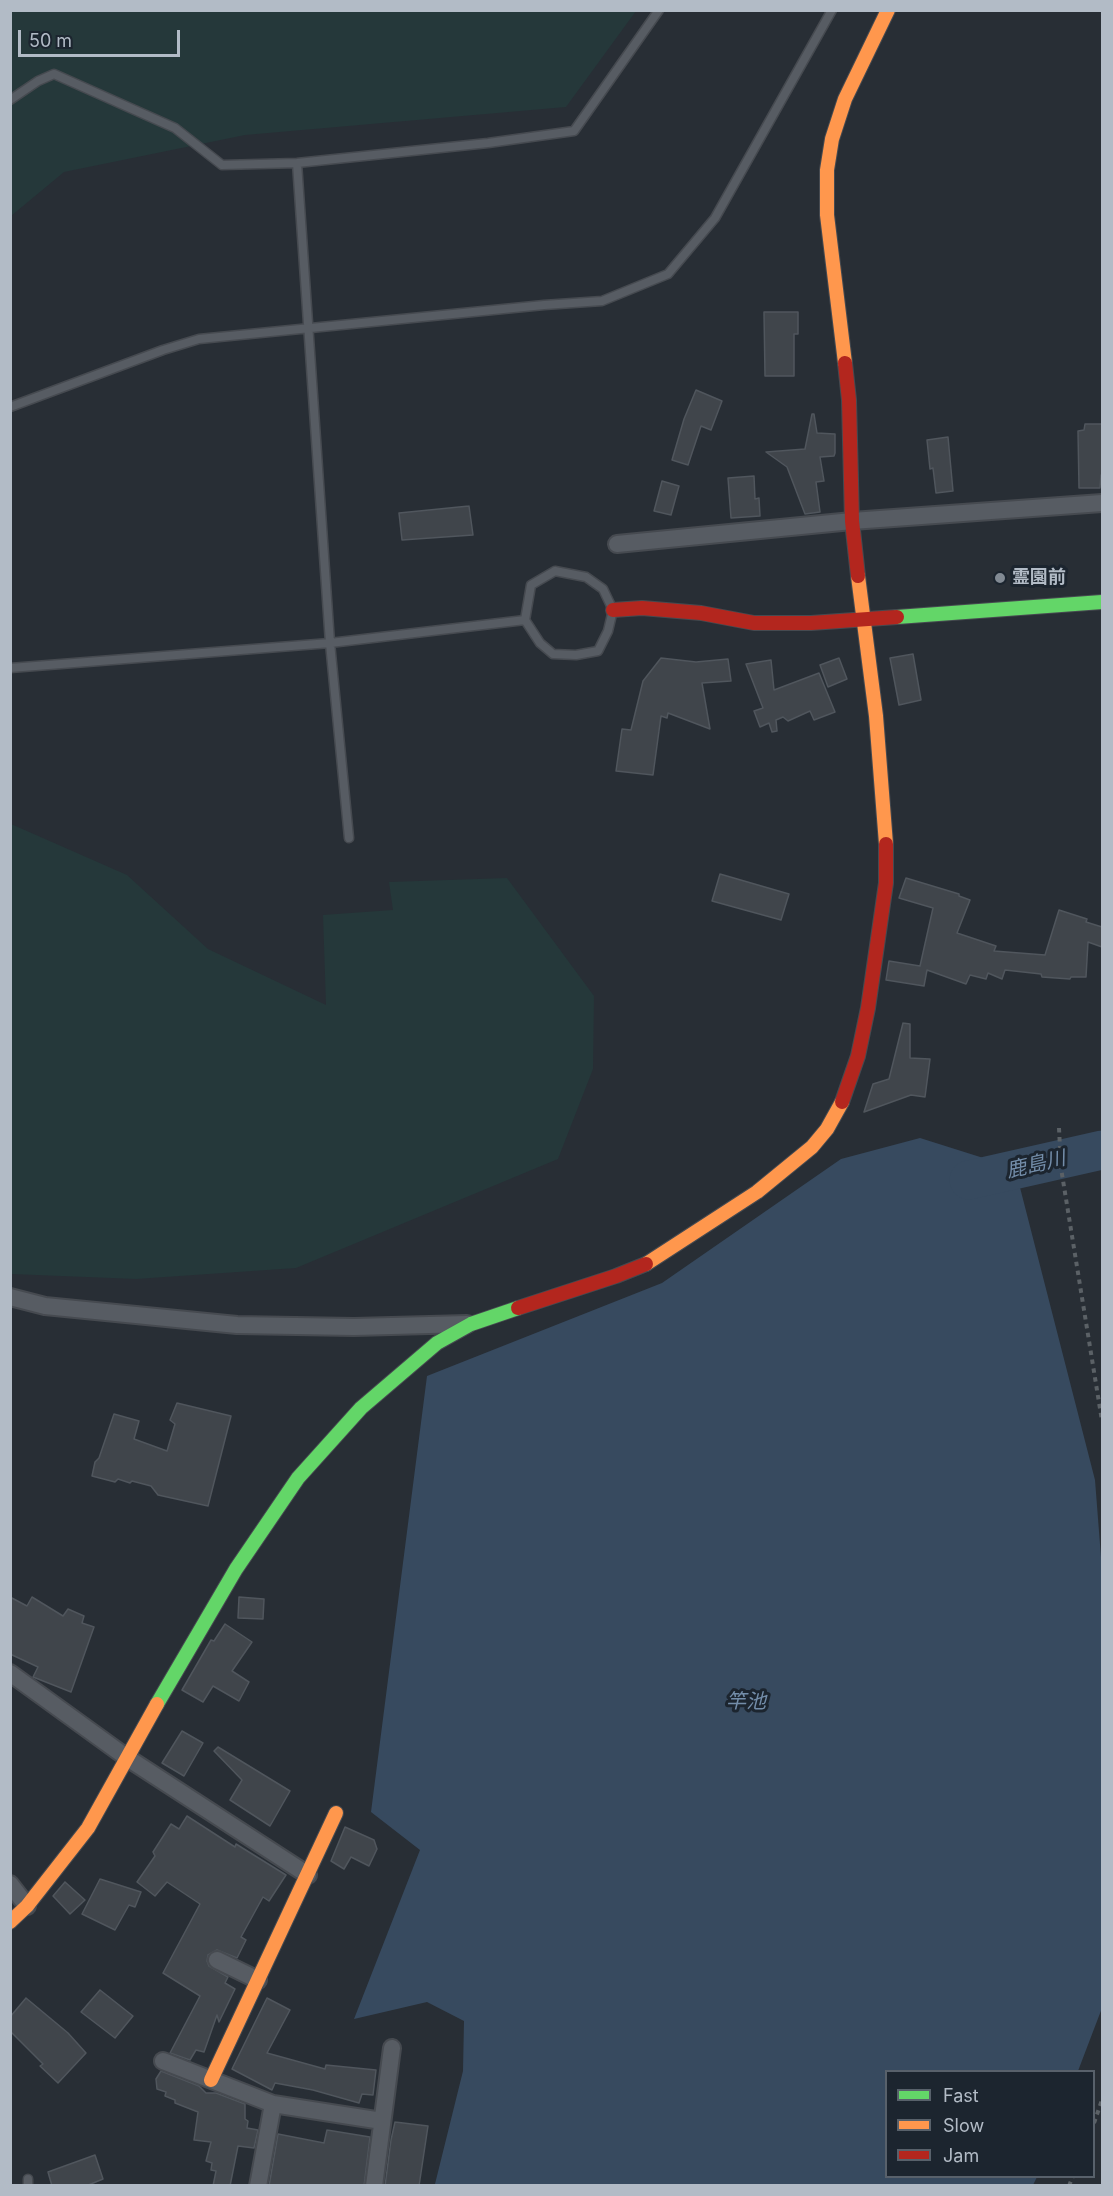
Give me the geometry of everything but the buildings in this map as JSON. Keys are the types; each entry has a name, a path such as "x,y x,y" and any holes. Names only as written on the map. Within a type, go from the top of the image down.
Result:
{"street":[{"path":"10,1922 27,1906 88,1828 126,1757 236,1569 298,1478 360,1408 437,1343 471,1324 644,1265 757,1192 812,1147 827,1129 846,1094 858,1056 868,1008 886,883 886,828 876,716 862,621 852,521 849,400 827,214 827,171 832,139 845,99 888,10"},
{"path":"617,544 852,521 1102,503"},
{"path":"613,610 642,608 701,613 754,623 862,621 1102,602"},
{"path":"10,1297 45,1306 237,1325 354,1327 471,1324"},
{"path":"10,1673 126,1757 308,1875"},
{"path":"211,2080 336,1813"},
{"path":"10,1884 27,1906"},
{"path":"217,1960 258,1980"},
{"path":"374,2186 392,2048"},
{"path":"162,2061 273,2104 382,2121"},
{"path":"258,2186 273,2104"}],"lane":[{"path":"10,100 38,81 54,74 175,128 222,165 297,163 452,148 574,131 659,10"},
{"path":"10,407 163,350 199,339 307,330 544,304 602,301 668,274 715,218 832,10"},
{"path":"297,163 330,643 349,838"},
{"path":"555,571 586,576 603,589 613,610 608,631 598,651 576,655 553,654 540,643 525,620 531,585 555,571"},
{"path":"10,668 330,643 525,620"}],"path":[{"path":"1059,1128 1060,1168 1102,1421"},
{"path":"1095,2120 1102,2100"}],"shaded area":[{"path":"11,11 636,11 566,107 245,135 64,172 11,216"},
{"path":"11,824 127,875 208,949 326,1005 323,915 393,910 389,882 507,878 594,996 593,1069 558,1159 296,1268 136,1279 11,1274"}],"water":[{"name":"竿池","path":"920,1138 1015,1168 1095,1480 1102,1570 1102,2008 1078,2070 885,2070 885,2178 1036,2178 1033,2185 436,2185 463,2071 464,2021 427,2002 354,2019 420,1850 371,1812 427,1376 662,1283 841,1159"}],"waterway":[{"name":"鹿島川","path":"969,1180 1102,1150"}],"traffic: fast":[{"path":"897,617 1102,602"},
{"path":"157,1704 236,1569 298,1478 361,1408 437,1343 471,1324 518,1308"}],"traffic: slow":[{"path":"845,363 827,215 827,170 832,139 845,99 888,10"},
{"path":"858,576 876,716 886,844"},
{"path":"646,1264 757,1192 812,1147 827,1129 842,1102"},
{"path":"10,1922 27,1906 88,1828 157,1704"},
{"path":"211,2080 336,1813"}],"traffic: jam":[{"path":"845,363 849,400 852,521 858,576"},
{"path":"613,610 642,608 701,613 754,623 811,623 897,617"},
{"path":"842,1102 858,1056 868,1008 886,883 886,844"},
{"path":"518,1308 646,1264"}],"place":[{"name":"霊園前","path":"1000,578"}]}
